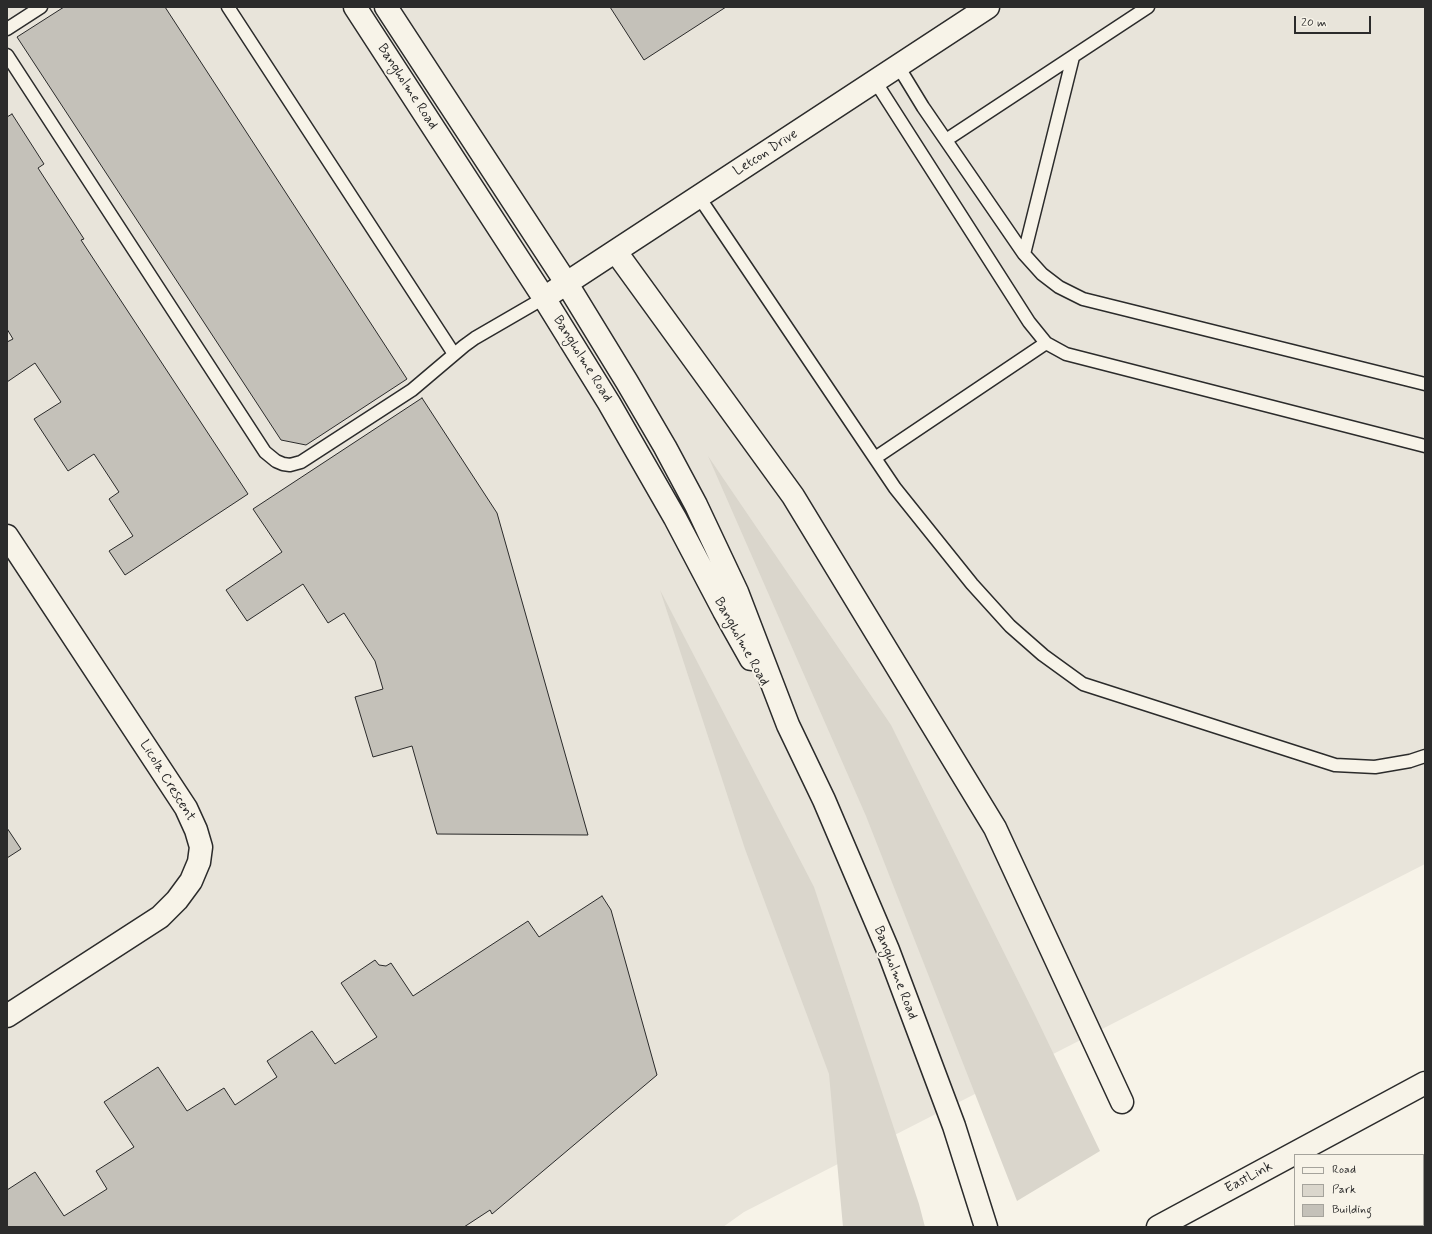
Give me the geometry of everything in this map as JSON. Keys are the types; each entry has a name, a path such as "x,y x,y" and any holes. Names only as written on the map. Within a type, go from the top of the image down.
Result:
{"main road":[{"name":"Bangholme Road","path":"355,7 544,298 617,416 675,518 724,611 788,725 824,800 888,950 954,1126 986,1227"},
{"name":"Bangholme Road","path":"386,7 567,284 665,447 696,505 737,592 788,725"},
{"name":"Letcon Drive","path":"544,298 988,7"},
{"path":"616,252 793,496 995,828 1122,1102"},
{"name":"Licola Crescent","path":"7,536 186,808 196,830 201,847 199,862 191,881 177,900 160,917 7,1016"},
{"name":"EastLink","path":"1158,1227 1425,1083"}],"lane":[{"path":"7,29 41,7"},
{"path":"228,7 454,354"},
{"path":"946,140 1148,7"},
{"path":"7,55 265,452 269,457 283,464 290,465 301,462 412,390 475,338 544,298"},
{"path":"1024,254 1073,57"},
{"path":"898,66 946,140 1024,254 1048,278 1059,286 1083,299 1425,384"},
{"path":"875,81 1029,322 1046,343 1066,354 1425,446"},
{"path":"699,197 895,488 972,584 1010,626 1043,655 1084,684 1335,765 1375,767 1410,761 1425,756"},
{"path":"875,458 1046,343"}],"shaded area":[{"path":"7,7 1425,7 1425,864 744,1212 723,1227 7,1227"}],"green space":[{"path":"708,456 891,725 1034,1013 1100,1151 1017,1201 866,816"},
{"path":"660,590 814,887 919,1204 925,1227 843,1227 829,1074 745,849"}],"building":[{"path":"64,7 165,7 407,379 306,445 281,440 17,37"},
{"path":"610,7 726,7 644,60"},
{"path":"12,114 44,164 38,168 84,239 81,240 248,494 125,575 109,551 133,536 109,499 119,492 94,454 68,471 34,419 61,402 35,363 7,382 7,342 13,339 7,329 7,117"},
{"path":"422,398 497,513 588,835 437,834 412,746 373,757 355,697 383,689 375,661 344,613 328,623 303,584 247,621 226,590 282,552 253,509"},
{"path":"7,828 21,849 7,858"},
{"path":"602,896 611,910 657,1075 492,1214 490,1210 464,1227 7,1227 7,1190 35,1172 64,1216 107,1189 96,1171 134,1147 104,1102 158,1067 187,1111 224,1088 235,1105 277,1077 267,1061 312,1031 335,1064 377,1037 341,983 375,960 379,965 386,966 391,963 413,996 528,921 539,937"}]}
